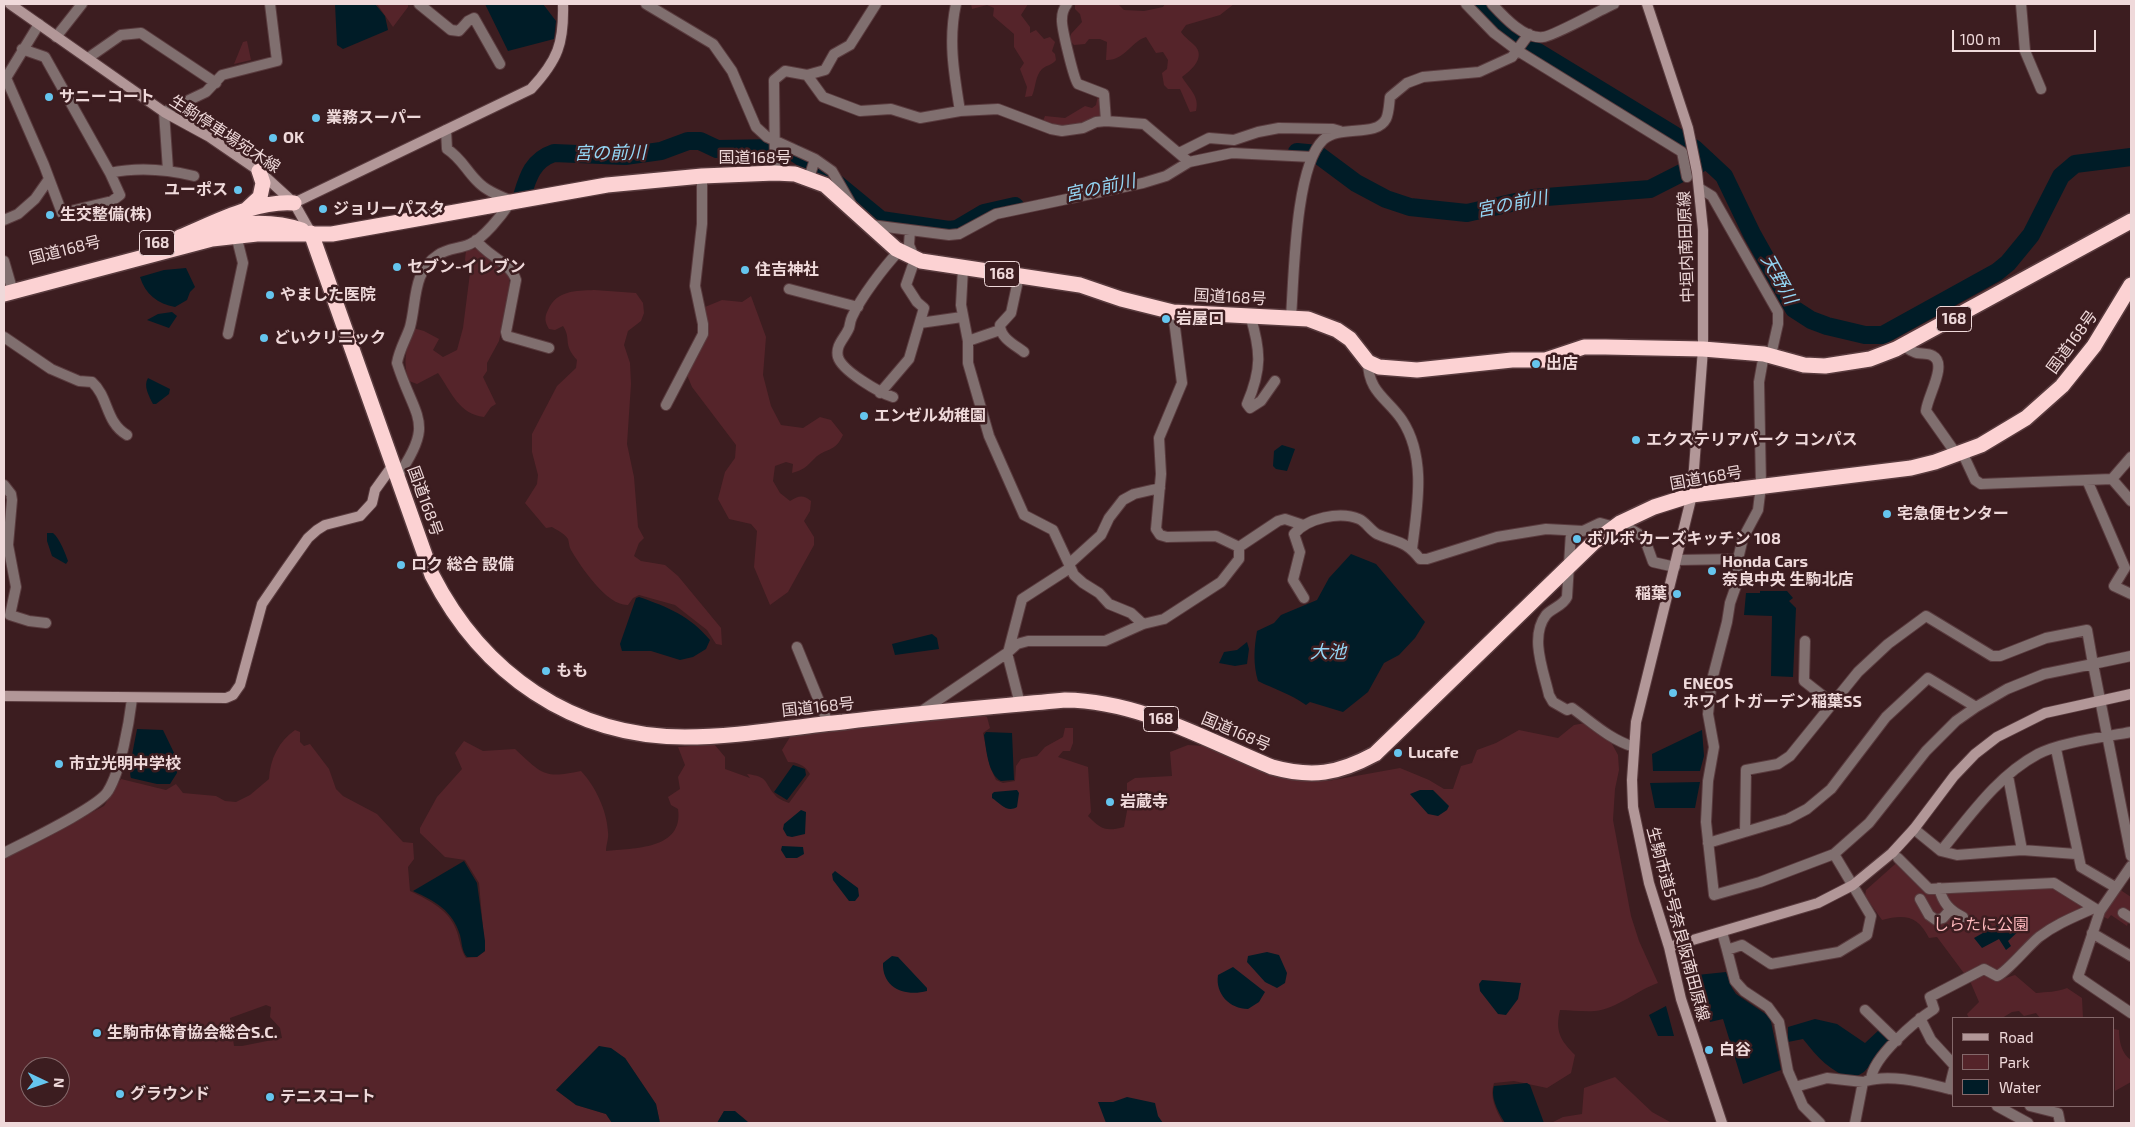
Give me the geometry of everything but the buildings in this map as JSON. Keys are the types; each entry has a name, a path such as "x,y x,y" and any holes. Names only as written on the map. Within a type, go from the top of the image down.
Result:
{"highway":[{"path":"244,210 260,197 263,182 259,170"},
{"name":"国道168号","path":"7,288 212,239 236,236 332,234 607,186 702,176 795,174 809,178 835,192 899,251 915,258 963,268 1080,286 1173,312 1291,317 1308,320 1337,330 1350,339 1368,362"},
{"path":"180,237 244,210 282,202 294,203"},
{"name":"168","path":"1368,362 1378,368 1417,370 1512,360 1545,360 1584,347 1703,349 1767,354 1804,365 1825,366 1870,359 1903,346 2131,220"},
{"name":"国道168号","path":"7,288 180,237 236,224 281,223 311,233"},
{"name":"国道168号","path":"311,233 432,574 446,601 462,625 505,672 563,710 622,731 656,736 686,737 1020,704 1092,700 1148,714 1272,767 1293,772 1315,774 1338,771 1375,754 1394,738 1593,543 1618,525 1654,507 1692,495 1911,468 1960,453 2002,434 2026,418 2062,386 2094,346 2131,286"}],"street":[{"name":"生駒停車場宛木線","path":"10,4 164,112 208,136 259,170 294,203 311,233"},
{"path":"56,37 82,4"},
{"path":"168,170 164,112 206,92 222,75 277,61 270,4"},
{"path":"294,203 531,89 544,75 559,52 563,39 564,4"},
{"path":"646,4 713,44 732,71 756,127 767,137 815,159 832,171 856,213"},
{"path":"775,173 774,80 785,71 807,75 825,70 834,54 850,45 876,4"},
{"path":"956,4 952,26 952,62 960,111"},
{"path":"1067,4 1062,18 1062,29 1067,40 1072,74 1078,84 1104,94 1106,120"},
{"path":"1466,4 1489,28 1518,51 1682,152 1687,177"},
{"path":"1492,4 1517,27 1529,34 1544,38 1614,4"},
{"name":"中垣内南田原線","path":"1647,4 1688,128 1699,188 1703,230 1703,349 1692,495"},
{"path":"2021,4 2025,51 2042,89"},
{"path":"427,6 451,30 459,31 468,20 474,18 500,64"},
{"path":"22,49 45,57 110,173 120,195 112,201 62,212 5,78 22,49 39,24"},
{"path":"88,58 121,36 141,33 216,82"},
{"path":"1179,153 1209,138 1234,140 1278,128 1333,129 1342,131 1370,130 1384,123 1387,117 1390,97 1407,83 1434,74 1469,74 1479,72 1512,57 1529,34"},
{"path":"807,75 823,97 860,111 891,109 920,118 960,111 998,109 1051,129 1062,131 1083,128 1106,120 1144,124 1189,162"},
{"path":"4,696 226,698 233,695 240,685 262,604 308,538 325,525 360,516 372,503 375,490 414,453 420,434 420,422 397,363 410,325 420,273 436,256 447,249 466,246 476,240 512,203 476,181 458,156 447,149 446,130"},
{"path":"1291,317 1298,224 1307,170 1314,154 1324,140 1342,131"},
{"path":"868,224 949,235 960,234 996,214 1143,183 1166,176 1189,162 1232,153 1314,154"},
{"path":"809,178 815,159"},
{"path":"110,173 128,169 168,170 194,176"},
{"path":"666,405 703,334 703,324 695,286 702,224 702,176"},
{"path":"4,220 18,214 35,199 49,179"},
{"path":"1699,188 1712,196 1778,312 1778,324 1759,382 1761,486 1758,510 1743,538 1738,559 1737,583 1730,603 1712,680 1708,714 1714,747 1708,781 1706,822 1714,895 1793,870 1834,854 1869,823 1926,751 1956,721 2007,689 2044,674 2131,656"},
{"path":"880,393 909,359 924,308 917,302 906,285 915,258 909,245 910,230"},
{"path":"228,334 243,263 236,236"},
{"path":"476,240 483,250 504,264 516,280 506,332 507,336 549,348"},
{"path":"893,397 880,393 842,364 838,356 838,346 858,308 886,265 899,251"},
{"path":"4,260 7,288"},
{"path":"963,268 962,317 968,341 968,362 988,436 1024,515 1052,530 1070,566 1082,583 1099,593 1109,604 1131,613 1143,624"},
{"path":"1019,276 1011,313 1000,325 1000,330 1004,337 1024,352"},
{"path":"789,289 858,308"},
{"path":"1173,312 1182,383 1159,438 1160,488 1156,529 1160,535 1167,537 1216,536 1239,547"},
{"path":"1250,315 1255,332 1259,367 1257,382 1247,404 1250,408 1260,401 1275,381"},
{"path":"920,323 962,317"},
{"path":"968,341 1000,330"},
{"path":"4,337 51,369 79,381 92,382 100,389 105,406 112,418 127,434"},
{"path":"1903,346 1915,353 1934,356 1938,361 1940,366 1929,394 1926,411 1960,453 1975,480 1981,484 2112,479 2131,457"},
{"path":"1368,362 1368,372 1374,388 1402,420 1416,455 1417,492 1412,549"},
{"path":"2112,479 2131,501"},
{"path":"2087,480 2125,568 2114,586 2131,594"},
{"path":"4,485 11,494 12,500 8,545 16,587 10,615 29,621 46,623"},
{"path":"1020,704 1008,652 1012,644 1022,599 1070,566 1100,535 1112,513 1123,500 1134,494 1160,488"},
{"name":"生駒市道5号奈良阪南田原線","path":"1692,495 1642,690 1634,747 1632,780 1638,834 1649,883 1669,947 1681,999 1722,1123"},
{"path":"1304,598 1293,580 1300,552 1294,534 1303,525 1311,521 1334,517 1354,518 1364,522 1374,532 1409,546 1420,559 1427,559 1497,537 1546,529 1571,532 1583,531 1600,523 1618,525 1641,533 1653,562 1676,563 1738,559"},
{"path":"1239,547 1278,521 1285,519 1303,525"},
{"path":"1571,532 1567,597 1565,602 1546,615 1538,641 1549,695 1553,702 1567,710 1572,708 1616,741 1634,747"},
{"path":"918,714 1017,644 1034,640 1106,641 1143,624 1164,619 1221,582 1239,558 1239,547"},
{"path":"1745,832 1746,770 1778,764 1790,756 1858,672 1882,649 1926,616 1992,656 2000,656 2046,638 2087,630 2131,856"},
{"path":"1805,641 1804,681 1832,704"},
{"path":"797,647 828,723"},
{"path":"1708,843 1788,819 1813,804 1831,789 1886,717 1928,678 1976,707"},
{"path":"1669,947 1818,903 1853,885 1892,853 1914,830 1954,776 1975,754 1997,737 2022,723 2046,714 2131,694"},
{"path":"4,853 72,817 108,792 122,752 132,698"},
{"path":"1941,851 1988,792 2039,754 2081,741 2131,732"},
{"path":"2056,749 2076,854 2081,866 2115,887"},
{"path":"2008,776 2022,850"},
{"path":"1914,830 1941,851 1957,855 2022,850 2076,854"},
{"path":"1727,950 1742,945 1771,964 1839,952 1867,935 1871,916 1834,854"},
{"path":"1898,858 1929,889 2054,883 2102,907"},
{"path":"2131,866 2102,907 2078,979 2131,1013"},
{"path":"1939,888 1943,902 1950,910 1963,917"},
{"path":"1920,900 1929,915 1936,920 1943,918 1950,910"},
{"path":"1855,1123 1872,1070 1906,1029 1934,1009 1930,997 1984,969 1997,976 2003,974 2019,954 2057,924 2102,907"},
{"path":"1722,932 1734,981 1744,991 1768,1007 1779,1022 1788,1071 1803,1106 1820,1123"},
{"path":"2092,933 2131,956"},
{"path":"1865,1010 1897,1041"},
{"path":"1920,1018 1931,1040 1952,1065"},
{"path":"1795,1087 1827,1078 1867,1081 1901,1080 1951,1090"},
{"path":"2000,1107 2028,1123"},
{"path":"2034,1107 2058,1113 2060,1123"}],"green space":[{"path":"377,4 408,4 408,7 393,27"},
{"path":"971,4 1028,4 1021,15 1030,27 1030,33 1036,30 1044,39 1050,37 1055,42 1052,51 1055,54 1056,60 1040,72 1032,96 1025,97 1027,87 1020,69 1024,63 1014,47 1014,34 993,16 994,8 987,5 972,9"},
{"path":"1075,4 1118,4 1124,10 1144,11 1163,7 1165,4 1234,4 1220,15 1186,25 1181,32 1196,47 1199,56 1195,64 1182,77 1195,97 1196,111 1190,112 1180,89 1168,89 1164,85 1162,73 1167,69 1168,60 1163,52 1156,53 1146,37 1136,42 1118,57 1106,60 1107,42 1100,39 1089,39 1085,44 1074,45 1070,41 1071,34 1082,22 1080,14 1075,9"},
{"path":"247,41 251,60 234,64 243,42"},
{"path":"1098,95 1102,97 1101,119 1064,130 1042,123 1045,116 1065,118 1085,106 1092,108 1096,105"},
{"path":"476,249 489,257 509,277 510,292 499,341 487,363 487,371 483,377 496,404 491,407 484,417 468,412 462,407 438,373 417,384 409,381 406,367 407,348 413,328 424,331 439,339 433,350 443,357 457,350 463,328 470,273 465,260 466,250"},
{"path":"594,290 636,293 643,303 644,313 641,321 628,331 624,345 630,363 631,384 627,444 634,477 638,527 644,538 639,543 634,556 641,561 665,565 678,576 721,628 722,645 716,644 707,630 675,605 639,595 633,598 628,605 620,604 603,593 570,549 567,537 552,527 546,528 525,503 537,484 538,475 532,452 532,434 557,386 576,368 577,360 568,345 566,331 563,326 555,330 549,329 546,315 552,303 562,295 573,291"},
{"path":"751,296 766,337 763,375 771,406 781,425 803,428 820,417 831,420 843,435 837,445 819,455 800,471 792,473 793,464 786,462 775,466 773,481 780,493 790,501 805,497 811,501 810,511 804,521 814,537 814,545 788,592 770,605 754,567 757,531 751,524 729,519 718,499 725,472 735,458 736,445 692,387 687,375 709,333 705,307 722,300 742,302"},
{"path":"982,715 987,717 990,728 983,733 990,767 996,780 1003,783 1015,781 1016,766 1021,759 1037,756 1045,747 1063,737 1065,728 1073,728 1073,743 1070,751 1063,751 1058,757 1088,767 1091,812 1088,816 1100,827 1112,829 1124,827 1127,811 1127,783 1135,778 1172,776 1170,752 1188,745 1205,746 1295,781 1328,781 1400,768 1429,780 1444,789 1453,789 1461,766 1472,763 1477,750 1496,743 1519,730 1558,738 1574,725 1585,723 1611,742 1618,755 1619,770 1615,789 1613,820 1631,916 1639,941 1658,983 1603,1010 1560,1010 1558,1024 1560,1035 1575,1055 1571,1073 1547,1088 1514,1081 1494,1083 1493,1098 1503,1123 749,1123 738,1114 724,1111 717,1123 660,1123 656,1104 625,1058 599,1046 556,1090 576,1105 606,1114 612,1123 4,1123 4,858 104,806 121,779 166,790 176,784 183,793 216,796 225,801 236,802 250,795 269,779 271,764 276,751 289,734 295,730 300,732 300,742 304,746 310,744 329,769 336,789 343,796 377,814 403,842 413,843 414,859 408,867 410,891 438,907 450,918 466,958 477,957 485,951 479,883 465,860 445,857 420,833 420,828 437,797 462,769 455,753 464,741 483,751 515,749 538,769 551,774 581,771 591,784 603,807 608,834 606,851 654,844 665,840 673,832 678,822 678,809 671,805 668,797 680,789 678,777 685,765 678,747 714,744 725,757 725,769 750,778 747,774 762,778 776,796 789,803 810,774 806,768 788,762 782,750 790,737 820,729","holes":["266,1005 271,1007 270,1017 280,1028 282,1038 234,1046 230,1018"]},
{"name":"しらたに公園","path":"1902,858 1930,885 2055,879 2098,907 2028,941 2010,958 2010,961 2001,972 1966,976 1937,937 1929,938 1920,925 1910,918 1898,917 1882,920 1865,896 1866,890"},
{"path":"2119,889 2131,897 2131,925 2128,923 2127,926 2111,915 2108,919 2102,916"},
{"path":"1984,973 1999,980 2015,975 2036,993 2067,988 2082,998 2083,1017 2039,1017 2036,1013 2024,1016 2019,1011 2012,1012 2004,1017 1968,1017 1967,1014 1979,1002 1970,981"},
{"path":"2115,1029 2119,1030 2122,1047 2125,1054 2131,1060 2131,1082 2115,1091"},
{"path":"1615,1077 1652,1112 1672,1123 1551,1123 1563,1117 1582,1114 1584,1088"}],"water":[{"path":"335,4 375,4 385,16 388,30 343,49 337,45"},
{"path":"485,4 543,4 556,21 554,39 508,51"},
{"path":"186,268 195,287 190,292 187,300 175,307 158,301 153,297 145,288 140,277 164,270"},
{"path":"172,312 177,316 169,328 147,320 158,314"},
{"path":"148,378 170,389 169,394 156,404 153,404 147,391 146,384"},
{"path":"1282,445 1295,449 1287,471 1276,469 1273,466 1274,451"},
{"path":"47,533 53,533 58,539 68,561 66,564 52,556 47,541"},
{"name":"大池","path":"1351,554 1376,564 1425,622 1415,638 1399,655 1384,663 1368,692 1343,712 1310,702 1306,705 1258,681 1255,668 1255,650 1257,631 1274,623 1281,615 1317,600 1329,578"},
{"path":"1760,591 1787,591 1793,598 1789,601 1796,608 1793,677 1771,676 1772,616 1744,615 1746,593 1760,593"},
{"path":"639,597 686,618 710,640 706,649 693,657 680,660 651,651 622,651 620,644 636,598"},
{"path":"932,634 937,638 939,649 895,655 892,644"},
{"path":"1247,642 1249,649 1247,664 1235,666 1219,663 1224,652 1237,650"},
{"path":"137,729 163,730 177,759 177,773 170,784 157,784 131,778 131,762"},
{"path":"1702,730 1704,756 1700,771 1653,771 1652,754"},
{"path":"986,732 1012,733 1014,780 1001,781 993,773 987,754 984,735"},
{"path":"793,765 805,769 806,775 787,800 774,792"},
{"path":"1700,782 1695,808 1655,808 1650,783"},
{"path":"1017,790 1019,793 1017,807 1013,809 1004,807 992,798 994,792"},
{"path":"1420,790 1433,790 1449,806 1447,810 1438,816 1428,814 1410,794"},
{"path":"801,810 806,812 805,834 792,837 787,836 783,829 784,824"},
{"path":"782,846 803,847 804,854 797,858 786,858 781,850"},
{"path":"464,861 477,883 485,941 485,951 477,957 467,957 465,955 457,927 448,913 436,903 413,891"},
{"path":"835,871 858,888 859,896 855,901 849,901 833,880 832,874"},
{"path":"2013,916 2015,920 2023,919 2024,926 2008,941 2011,946 2006,950 1999,939 1982,948 1974,938"},
{"path":"1267,952 1279,955 1287,973 1285,983 1277,988 1265,982 1247,962 1248,956"},
{"path":"892,956 898,957 927,988 927,991 911,993 896,989 886,979 883,963"},
{"path":"1233,967 1265,992 1259,1002 1248,1009 1235,1006 1221,994 1218,975"},
{"path":"1726,972 1736,994 1770,1017 1781,1070 1743,1084 1723,1019 1710,1022 1697,975"},
{"path":"1482,980 1521,983 1518,999 1506,1015 1498,1014 1480,991 1479,984"},
{"path":"1666,1006 1674,1036 1658,1036 1649,1015"},
{"path":"1815,1019 1837,1024 1865,1043 1880,1029 1893,1039 1864,1072 1852,1079 1837,1072 1825,1063 1803,1039 1788,1042 1788,1027"},
{"path":"599,1046 611,1048 625,1058 656,1104 660,1123 612,1123 606,1114 576,1105 556,1090"},
{"path":"1527,1083 1530,1085 1544,1123 1505,1123 1494,1100 1494,1086"},
{"path":"1127,1097 1155,1103 1158,1116 1163,1123 1106,1123 1098,1102 1113,1102"},
{"path":"724,1111 735,1111 749,1123 717,1123"}],"waterway":[{"name":"天野川","path":"1477,4 1500,27 1518,40 1695,149 1724,176 1752,234 1794,309 1811,320 1827,326 1865,335 1883,335 1997,272 2008,263 2031,235 2061,176 2075,164 2131,157"},
{"name":"宮の前川","path":"522,196 529,175 536,164 554,153 625,156 661,151 688,141 700,141 717,149 778,148 795,153 819,169 881,220 949,230 957,229 984,213 1015,206"},
{"name":"宮の前川","path":"1297,152 1317,154 1356,183 1386,199 1410,207 1467,213 1533,198 1650,189 1707,160"}],"place":[{"name":"サニーコート","path":"49,97"},
{"name":"業務スーパー","path":"316,118"},
{"name":"OK","path":"273,138"},
{"name":"ユーポス","path":"238,190"},
{"name":"ジョリーパスタ","path":"323,209"},
{"name":"生交整備(株)","path":"50,215"},
{"name":"セブン-イレブン","path":"397,267"},
{"name":"住吉神社","path":"745,270"},
{"name":"やました医院","path":"270,295"},
{"name":"岩屋口","path":"1166,319"},
{"name":"どいクリニック","path":"264,338"},
{"name":"出店","path":"1536,364"},
{"name":"エンゼル幼稚園","path":"864,416"},
{"name":"エクステリアパーク コンパス","path":"1636,440"},
{"name":"宅急便センター","path":"1887,514"},
{"name":"ボルボ カーズキッチン 108","path":"1577,539"},
{"name":"ロク 総合 設備","path":"401,565"},
{"name":"Honda Cars 奈良中央 生駒北店","path":"1712,571"},
{"name":"稲葉","path":"1677,594"},
{"name":"もも","path":"546,671"},
{"name":"ENEOS ホワイトガーデン稲葉SS","path":"1673,693"},
{"name":"Lucafe","path":"1398,753"},
{"name":"市立光明中学校","path":"59,764"},
{"name":"岩蔵寺","path":"1110,802"},
{"name":"生駒市体育協会総合S.C.","path":"97,1033"},
{"name":"白谷","path":"1709,1050"},
{"name":"グラウンド","path":"120,1094"},
{"name":"テニスコート","path":"270,1097"}]}
